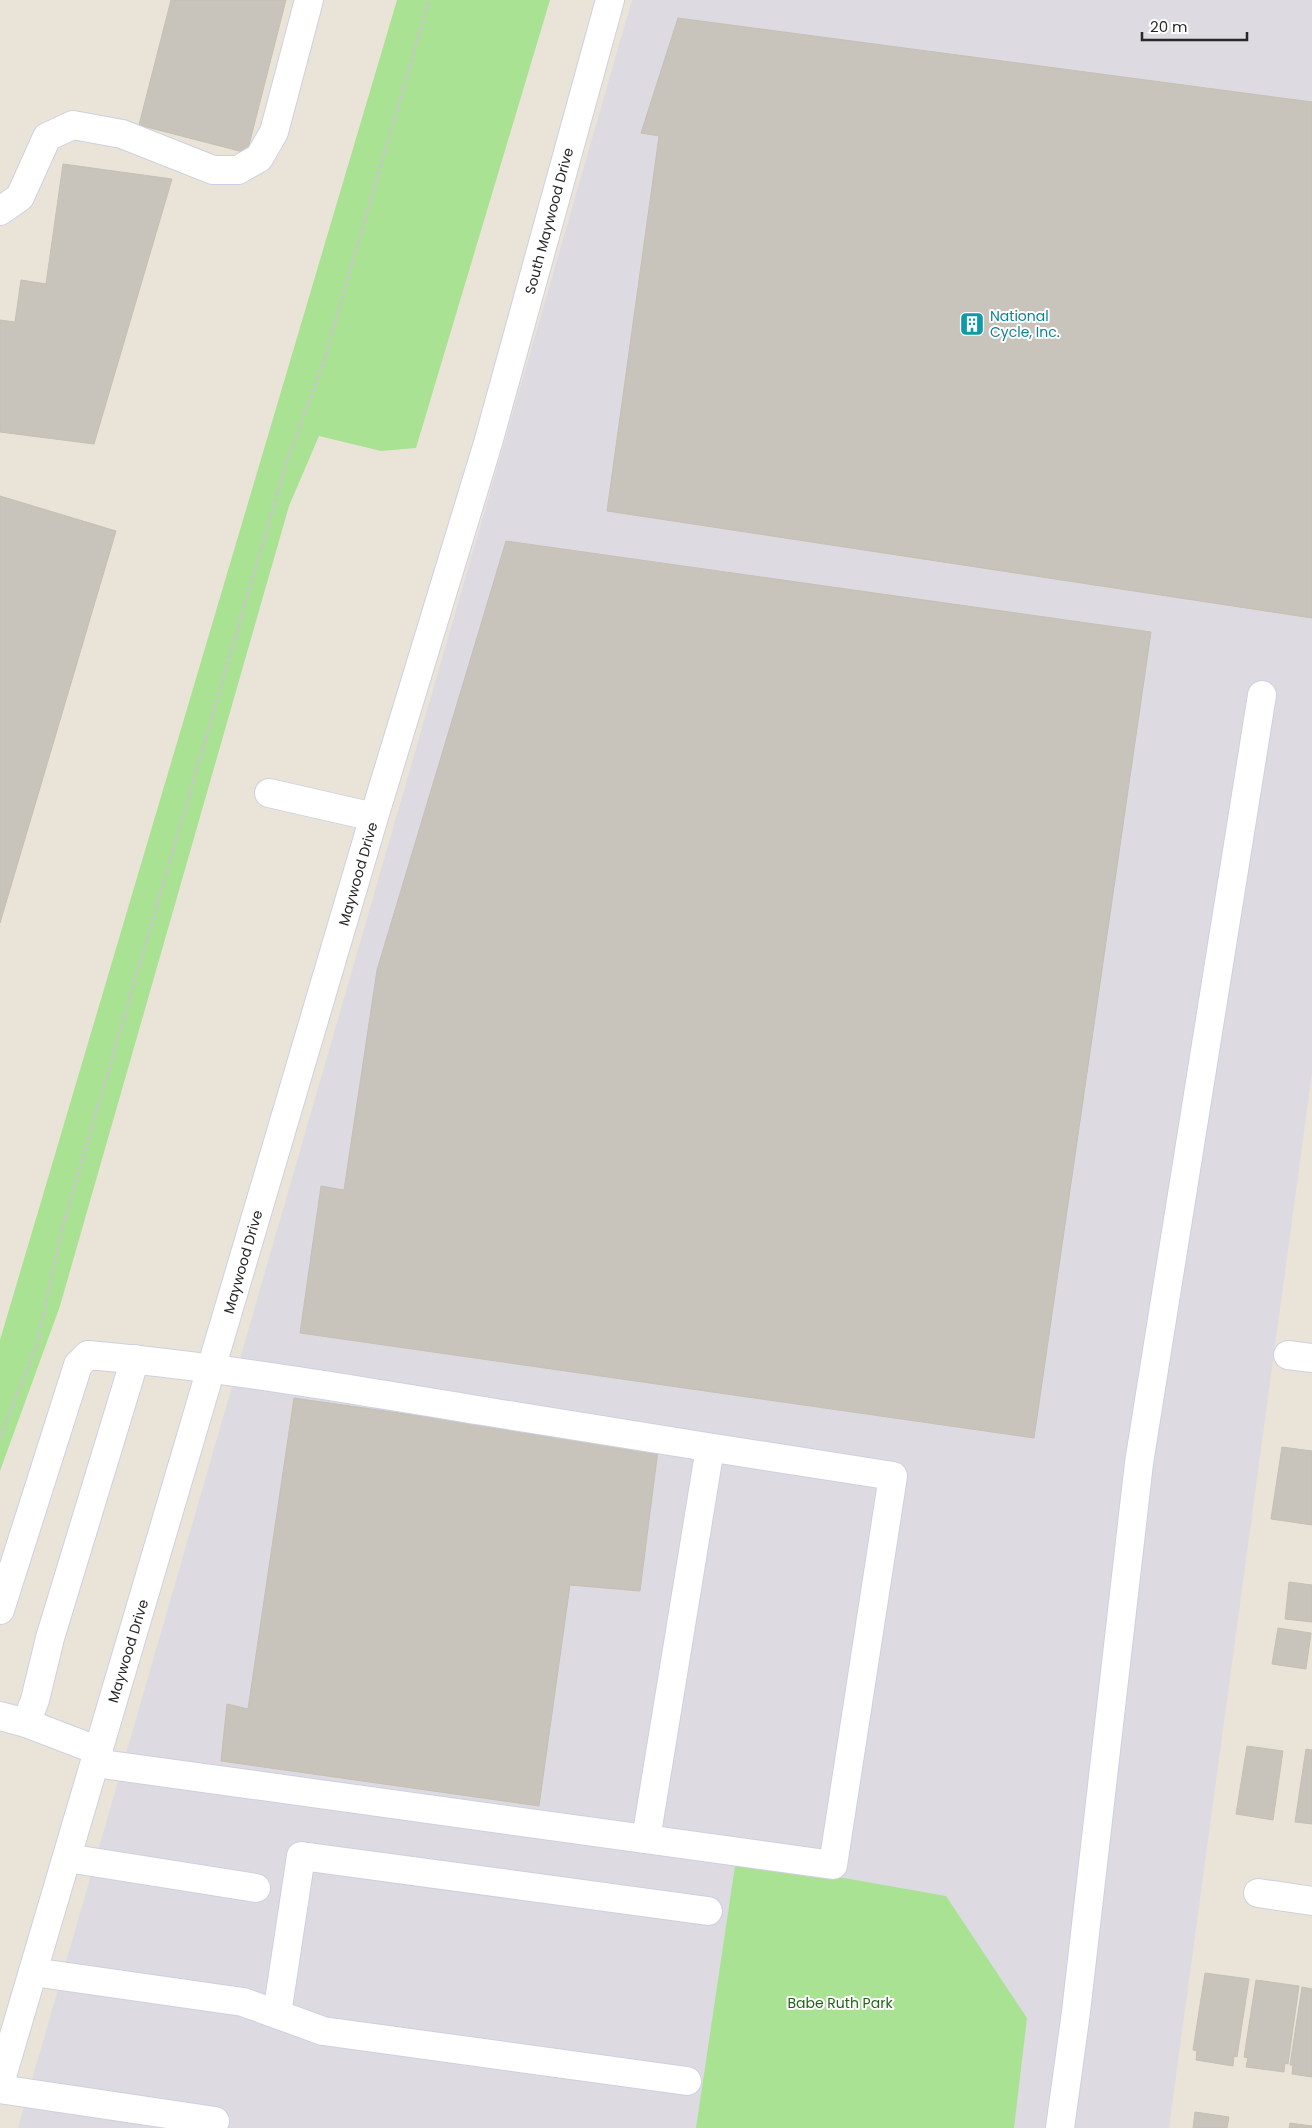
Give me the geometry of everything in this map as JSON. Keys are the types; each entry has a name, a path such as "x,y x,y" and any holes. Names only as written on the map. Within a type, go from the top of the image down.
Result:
{"street":[{"path":"0,211 20,197 48,137 73,125 122,134 213,170 238,170 259,158 274,132 309,0"},
{"name":"South Maywood Drive","path":"488,442 610,0"},
{"name":"Maywood Drive","path":"0,2083 374,817 488,442"},
{"path":"1060,2128 1077,2002 1139,1464 1262,695"},
{"path":"269,793 374,817"},
{"path":"0,1610 78,1365 88,1355 212,1368 894,1476 832,1865 97,1757 26,1724 0,1716"},
{"path":"26,1724 35,1700 50,1638 134,1359"},
{"path":"646,1838 710,1448"},
{"path":"276,2014 301,1856 708,1911"},
{"path":"67,1858 256,1888"},
{"path":"1258,1893 1312,1901"},
{"path":"33,1972 243,2002 323,2031 687,2081"},
{"path":"0,2090 216,2121"}],"path":[{"path":"0,1437 37,1344 62,1229 283,474 324,360 428,0"}],"shaded area":[{"path":"632,0 1312,0 1312,1073 1169,2128 18,2128"}],"green space":[{"path":"397,0 550,0 416,448 381,451 319,436 289,506 60,1306 0,1471 0,1340"},
{"name":"Babe Ruth Park","path":"736,1859 946,1896 1027,2018 1014,2128 696,2128"}],"building":[{"path":"171,0 286,0 247,153 139,125"},
{"name":"National Cycle, Inc.","path":"678,18 1312,102 1312,618 607,511 659,136 641,133"},
{"path":"63,164 172,179 94,444 0,432 0,320 15,322 21,280 46,284"},
{"path":"0,496 116,531 0,923"},
{"path":"506,541 1151,632 1034,1438 300,1333 321,1186 344,1190 377,970"},
{"path":"294,1398 658,1450 640,1591 570,1585 539,1806 221,1761 227,1704 248,1709"},
{"path":"1282,1447 1312,1451 1312,1525 1271,1519"},
{"path":"1289,1582 1312,1585 1312,1622 1285,1619"},
{"path":"1278,1628 1311,1633 1306,1669 1272,1664"},
{"path":"1247,1746 1283,1751 1273,1820 1236,1814"},
{"path":"1306,1749 1312,1750 1312,1824 1295,1822"},
{"path":"1205,1973 1249,1979 1237,2057 1234,2056 1233,2066 1196,2060 1197,2051 1193,2050"},
{"path":"1256,1980 1299,1986 1288,2064 1285,2063 1284,2072 1246,2067 1248,2058 1244,2057"},
{"path":"1302,1987 1312,1989 1312,2077 1292,2074 1293,2065 1290,2065"},
{"path":"1195,2112 1229,2117 1227,2128 1193,2128"},
{"path":"1290,2123 1312,2126 1312,2128 1289,2128"}],"place":[{"name":"National Cycle, Inc.","path":"972,324"}]}
